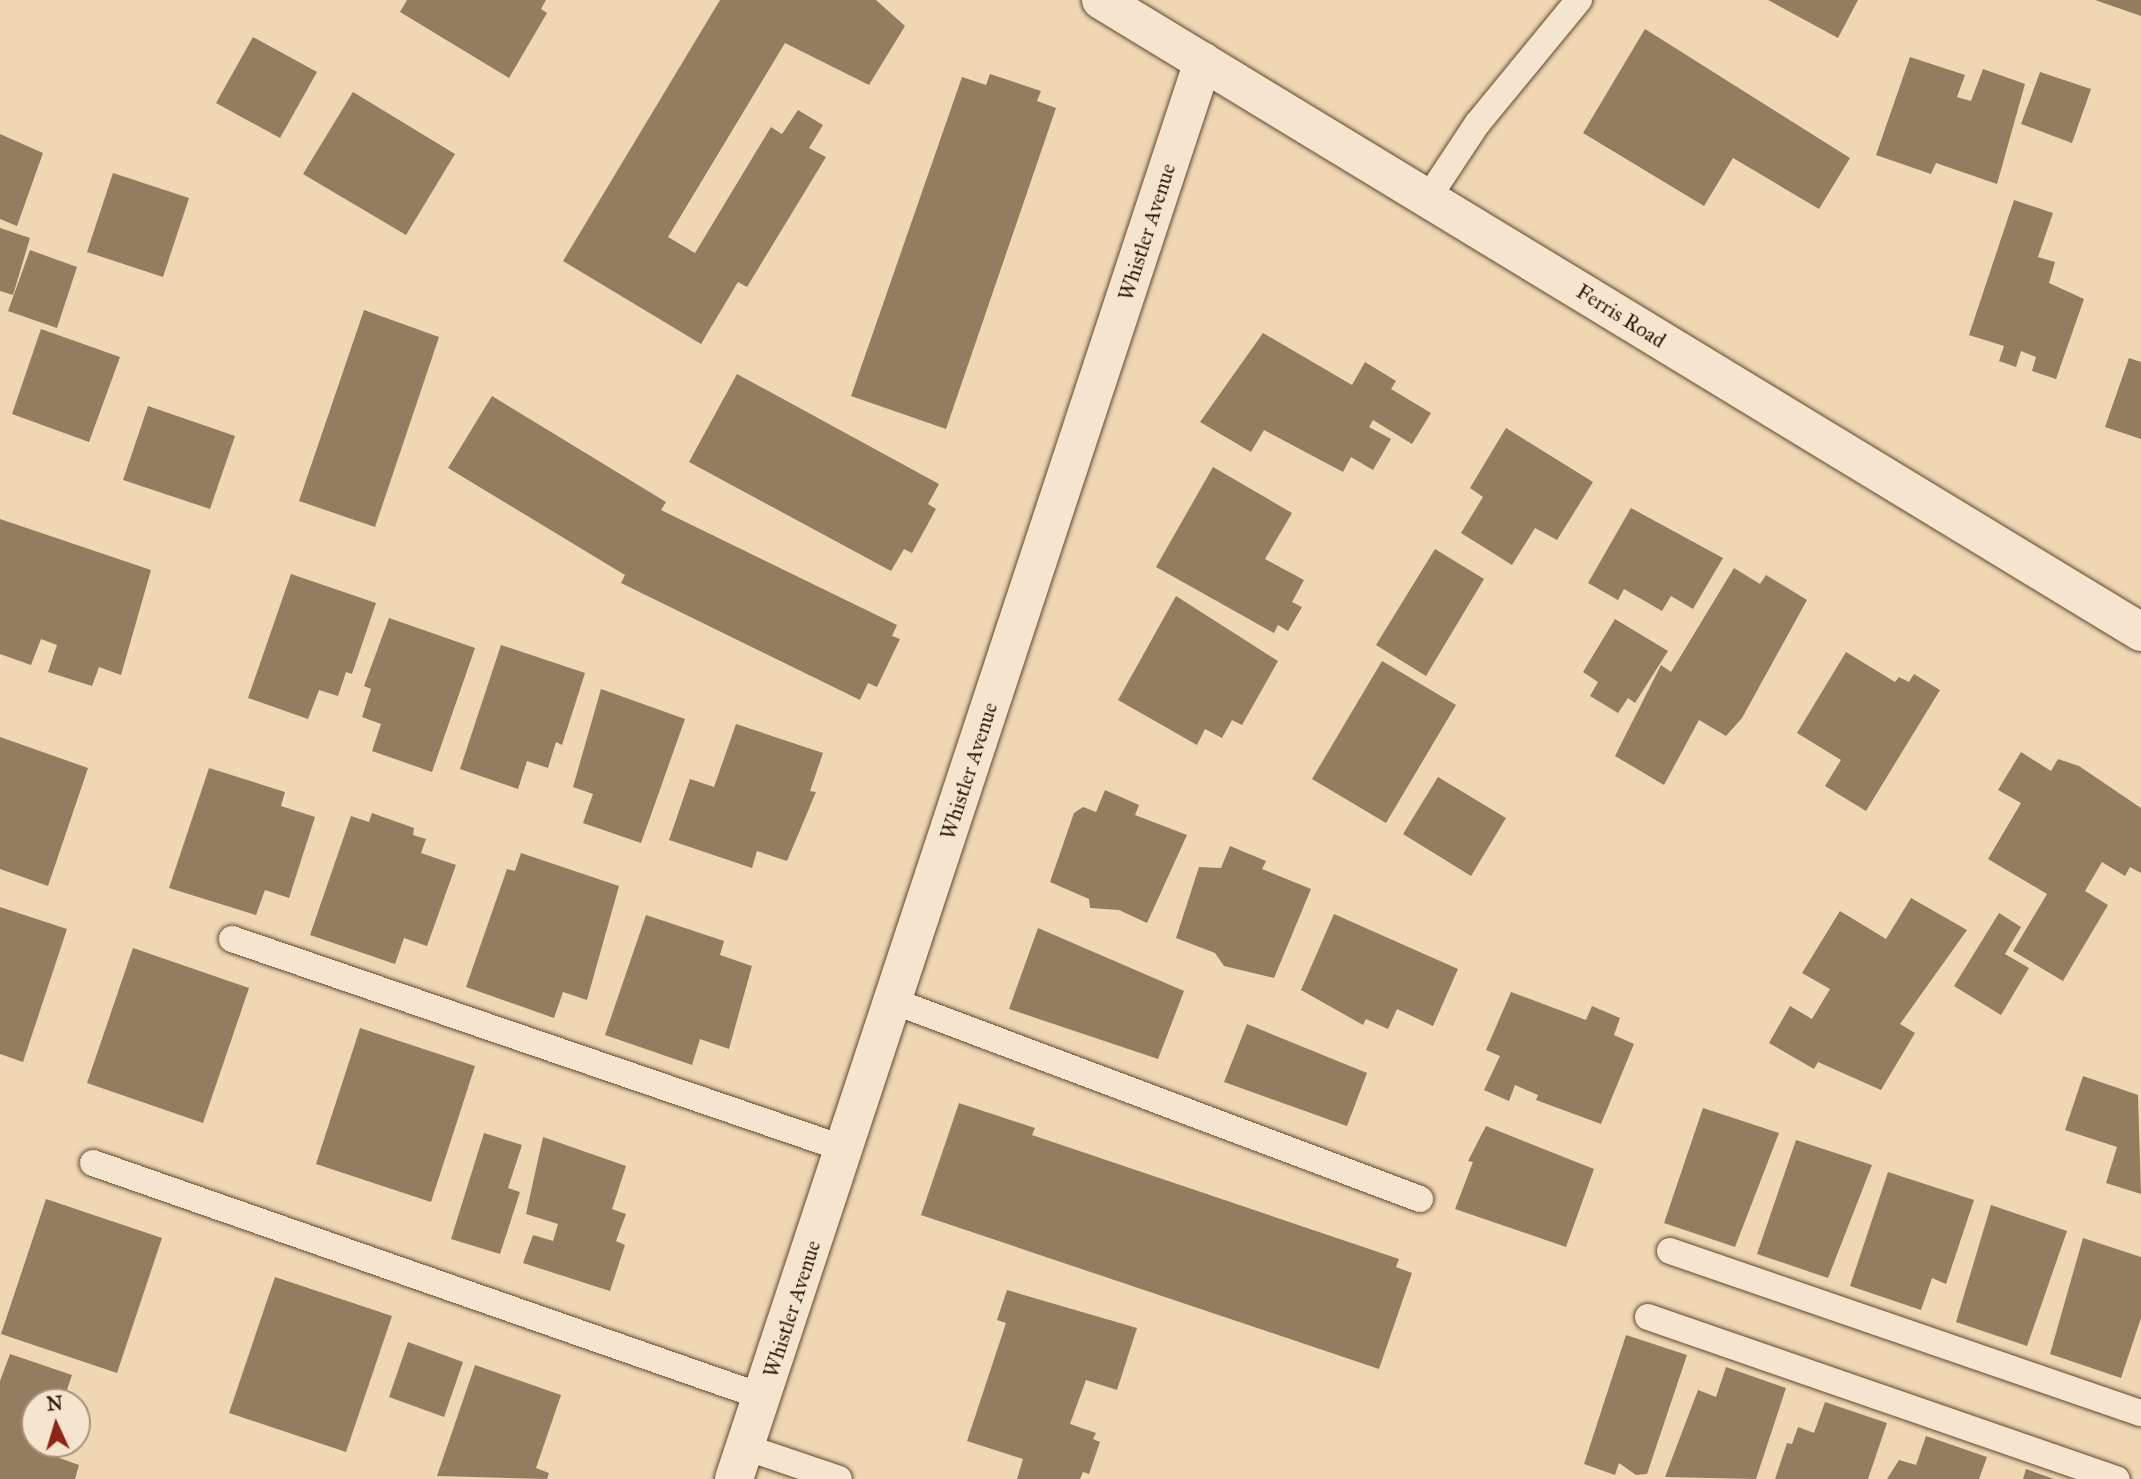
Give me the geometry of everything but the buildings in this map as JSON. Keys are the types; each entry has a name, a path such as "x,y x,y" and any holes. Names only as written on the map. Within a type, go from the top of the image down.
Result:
{"street":[{"name":"Ferris Road","path":"1101,0 2141,632"},
{"name":"Whistler Avenue","path":"740,1463 1203,62"}],"lane":[{"path":"1429,198 1477,124 1579,0"},
{"path":"232,939 845,1149"},
{"path":"894,1001 1420,1199"},
{"path":"93,1163 763,1397"},
{"path":"1670,1251 2141,1413"},
{"path":"1648,1317 2117,1479"},
{"path":"740,1463 839,1479"}]}
